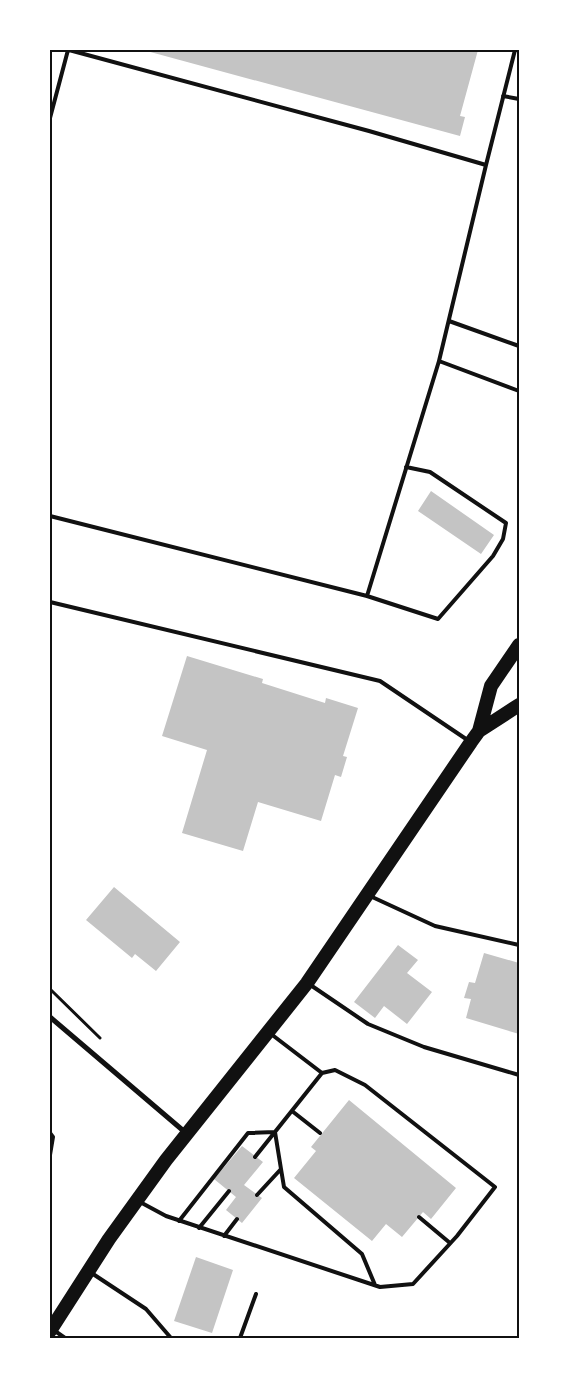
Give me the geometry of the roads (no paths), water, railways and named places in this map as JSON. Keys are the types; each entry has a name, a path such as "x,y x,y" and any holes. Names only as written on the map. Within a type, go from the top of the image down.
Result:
{"highway":[{"path":"51,1329 88,1271 186,1133 307,983 368,895 475,737 491,686 519,645"},
{"path":"475,737 519,705"}],"street":[{"path":"50,1018 186,1133"}],"lane":[{"path":"50,118 68,50 369,131 486,165"},
{"path":"367,596 439,361 515,50"},
{"path":"503,96 519,99"},
{"path":"449,321 519,346"},
{"path":"439,361 519,391"},
{"path":"50,516 367,596 438,619 493,556 503,539 506,523 430,472 406,467"},
{"path":"50,602 380,681 475,737"},
{"path":"368,895 435,926 519,945"},
{"path":"307,983 368,1024 424,1047 519,1075"},
{"path":"267,1031 322,1073"},
{"path":"138,1200 178,1221 380,1287 413,1284 450,1243 495,1187 365,1084 335,1070 322,1073 255,1157"},
{"path":"292,1111 320,1133"},
{"path":"275,1132 284,1187 362,1254 375,1285"},
{"path":"178,1221 248,1134 275,1132"},
{"path":"50,1133 52,1138 50,1154"},
{"path":"257,1195 281,1169"},
{"path":"199,1228 229,1191"},
{"path":"418,1217 450,1243"},
{"path":"224,1236 237,1219"},
{"path":"88,1271 146,1309 171,1338"},
{"path":"240,1338 256,1294"},
{"path":"51,1329 65,1338"}]}
